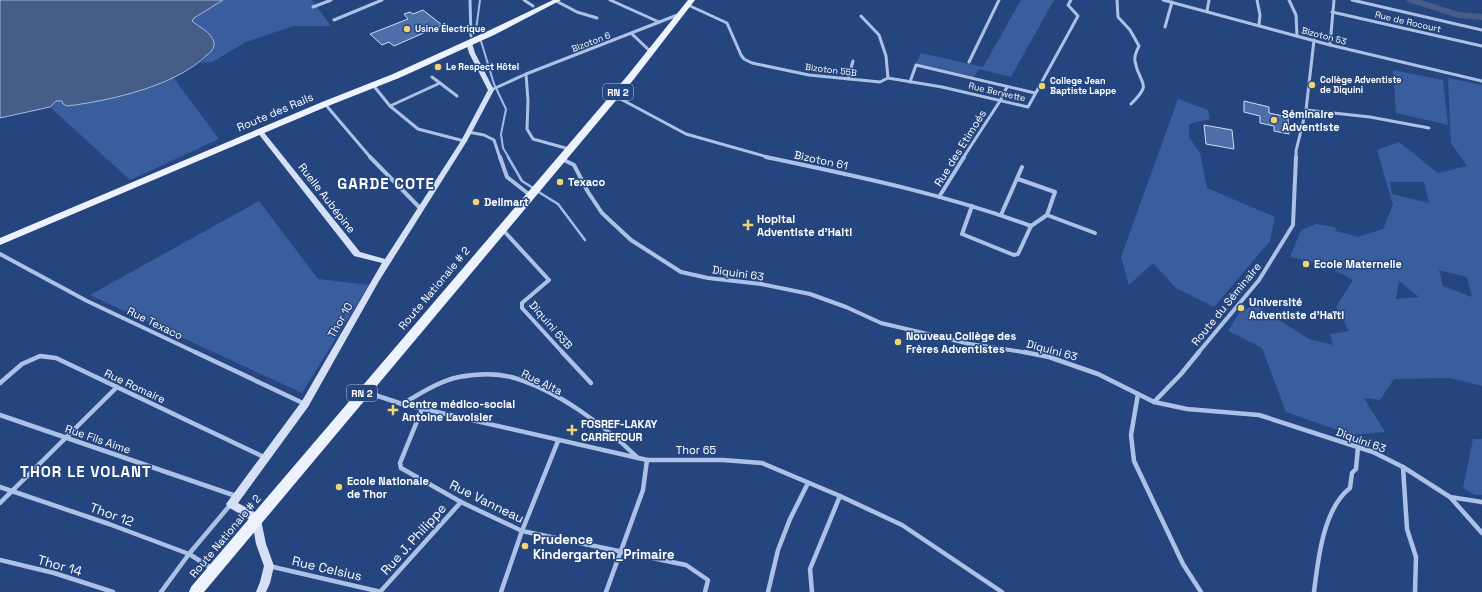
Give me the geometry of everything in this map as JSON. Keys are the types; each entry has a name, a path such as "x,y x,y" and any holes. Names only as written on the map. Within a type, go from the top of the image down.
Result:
{"main road":[{"name":"Route des Rails","path":"0,242 325,104 396,76 471,40 545,0"},
{"name":"Route des Rails","path":"488,31 557,0"},
{"name":"Route Nationale # 2","path":"196,592 256,518 615,96 690,3"},
{"name":"Route des Rails","path":"0,236 318,102 471,40"}],"street":[{"path":"312,7 331,0"},
{"path":"334,20 382,0"},
{"path":"470,0 472,53 491,90"},
{"path":"524,0 533,6"},
{"path":"557,0 577,12 597,18"},
{"path":"610,0 659,22"},
{"path":"969,62 999,0"},
{"name":"Rue Berwette","path":"888,78 942,87 1026,108 1078,16 1068,5 1071,0"},
{"path":"1117,0 1118,18 1130,30 1139,46 1134,60 1144,87 1142,93 1131,104"},
{"name":"Bizoton 53","path":"1163,0 1330,45 1482,81"},
{"path":"1208,11 1209,0"},
{"path":"1257,0 1260,15 1259,25"},
{"path":"1289,0 1296,15 1297,36"},
{"path":"1330,45 1334,0"},
{"path":"1352,0 1482,30"},
{"path":"1165,27 1172,2"},
{"name":"Bizoton 55B","path":"690,3 727,23 736,46 744,59 751,63 785,72 848,79 880,82 888,78"},
{"name":"Rue de Rocourt","path":"1332,12 1482,46"},
{"name":"Bizoton 6","path":"491,90 526,74 681,14"},
{"path":"862,16 879,35 886,56 888,78"},
{"path":"632,34 651,52"},
{"name":"Route du Séminaire","path":"1154,402 1181,374 1259,280 1293,225 1296,151 1306,110 1314,40"},
{"path":"848,79 853,61"},
{"path":"910,82 916,65 1035,94"},
{"path":"526,74 528,101 527,129 533,139 569,149"},
{"path":"432,77 457,96"},
{"path":"390,106 440,83"},
{"path":"373,85 390,106 418,129 464,141"},
{"name":"Rue des Etimoés","path":"939,197 1000,101 1007,87"},
{"name":"Thor 10","path":"161,592 189,554 234,500 305,404 387,262 464,141 491,90"},
{"name":"Bizoton 61","path":"615,96 686,134 759,156 901,186 972,206 1031,226"},
{"path":"325,104 360,146 405,195 421,209"},
{"path":"1306,110 1370,117 1429,128"},
{"name":"Ruelle Aubépine","path":"260,132 357,254 387,262"},
{"path":"468,132 484,135 494,140 507,177 530,195"},
{"name":"Diquini 63","path":"562,158 574,165 588,192 602,213 631,240 681,272 708,278 761,284 810,294 846,307 881,323 970,344 1014,350 1049,357 1098,374 1154,402 1187,409 1259,415 1358,447 1386,458 1403,467 1450,497 1482,533"},
{"path":"1001,215 1022,167"},
{"path":"972,206 962,234 1014,255 1018,254 1031,226 1047,215 1055,192 1018,179"},
{"path":"1047,215 1095,233"},
{"name":"Diquini 63B","path":"502,228 549,280 522,304 522,308 591,383"},
{"name":"Rue Texaco","path":"0,254 94,304 305,404"},
{"name":"Rue Romaire","path":"0,383 22,364 40,356 56,358 266,458"},
{"name":"Rue Alta","path":"402,404 454,377 488,375 510,376 536,386 576,409 625,445 638,458"},
{"path":"0,503 117,387"},
{"name":"Thor 65","path":"364,392 422,409 647,460 716,460 762,463 840,496 902,525 1002,592"},
{"path":"1138,394 1131,435 1134,461 1183,564 1201,592"},
{"name":"Rue Vanneau","path":"422,409 400,463 401,468 461,502 522,531 686,565 708,580 705,592"},
{"name":"Rue Fils Aime","path":"0,415 234,500"},
{"path":"501,592 522,531 558,441"},
{"path":"1314,592 1328,525 1338,499 1350,488 1352,473 1356,469 1358,447"},
{"path":"606,592 642,490 647,460"},
{"path":"1403,467 1407,529 1416,557 1414,592"},
{"path":"768,592 778,550 790,519 808,483"},
{"name":"Thor 12","path":"0,487 109,524 189,554 214,569"},
{"path":"812,592 810,569 840,496"},
{"path":"1450,497 1482,502"},
{"path":"234,500 256,518 261,544 269,566 262,592"},
{"name":"Rue J. Philippe","path":"380,592 461,502"},
{"name":"Thor 14","path":"0,560 54,573 113,592"},
{"name":"Rue Celsius","path":"269,566 380,592"}],"shaded area":[{"path":"0,0 223,0 194,18 192,21 210,35 214,42 212,50 194,66 178,75 122,96 67,106 63,104 62,101 56,101 50,107 0,118"},
{"path":"223,0 312,0 331,26 293,26 246,42 212,62 200,63 212,50 192,21 194,18"},
{"path":"1021,0 1054,0 1011,77 979,69 973,78 916,64 921,53 983,67"},
{"path":"1393,70 1443,80 1448,125 1396,113"},
{"path":"174,77 219,139 130,180 50,107 56,101 143,89"},
{"path":"1448,78 1482,85 1482,386 1450,378 1394,379 1380,400 1364,398 1385,432 1352,435 1286,412 1262,348 1228,331 1241,310 1257,306 1309,339 1333,345 1330,334 1349,331 1336,307 1353,280 1323,264 1290,257 1301,230 1316,224 1335,227 1336,231 1358,237 1383,229 1393,205 1377,150 1399,142 1438,173 1467,166 1451,143","holes":["1390,182 1424,182 1429,203 1392,194","1439,270 1467,277 1472,297 1443,286","1399,281 1419,297 1396,299"]},
{"path":"1178,99 1208,110 1210,119 1189,124 1189,137 1200,153 1207,188 1275,217 1270,241 1214,307 1176,288 1153,263 1129,285 1121,257"},
{"path":"259,201 318,279 369,285 302,393 90,295"},
{"path":"1473,439 1482,439 1482,495 1475,495 1463,488"}],"building":[{"name":"Usine Électrique","path":"423,10 442,25 394,46 389,42 382,45 370,34 408,19 404,14 410,12 413,14"},
{"name":"Séminaire Adventiste","path":"1244,101 1269,107 1269,113 1288,117 1289,134 1274,131 1274,126 1260,123 1260,116 1244,112"},
{"path":"1204,125 1232,130 1234,149 1206,144"}],"waterway":[{"path":"476,30 480,0"},
{"path":"1411,0 1458,15 1482,17"},
{"path":"481,41 494,84 506,109 501,134 503,148 509,158"},
{"path":"508,157 522,181 533,188"},
{"path":"537,191 558,204 585,240"}],"place":[{"name":"Usine Électrique","path":"407,29"},
{"name":"Le Respect Hôtel","path":"438,67"},
{"name":"Collège Adventiste de Diquini","path":"1312,85"},
{"name":"College Jean Baptiste Lappe","path":"1042,86"},
{"name":"Séminaire Adventiste","path":"1274,120"},
{"name":"Texaco","path":"560,182"},
{"name":"Delimart","path":"476,202"},
{"name":"Hopital Adventiste d’Haiti","path":"748,225"},
{"name":"Ecole Maternelle","path":"1306,264"},
{"name":"Université Adventiste d’Haïti","path":"1241,308"},
{"name":"Nouveau Collège des Frères Adventistes","path":"898,342"},
{"name":"Centre médico-social Antoine Lavoisier","path":"393,410"},
{"name":"FOSREF-LAKAY CARREFOUR","path":"572,430"},
{"name":"Ecole Nationale de Thor","path":"339,487"},
{"name":"Prudence Kindergarten_Primaire","path":"525,546"}],"district":[{"name":"GARDE COTE","path":"386,184"},
{"name":"THOR LE VOLANT","path":"86,472"}]}
